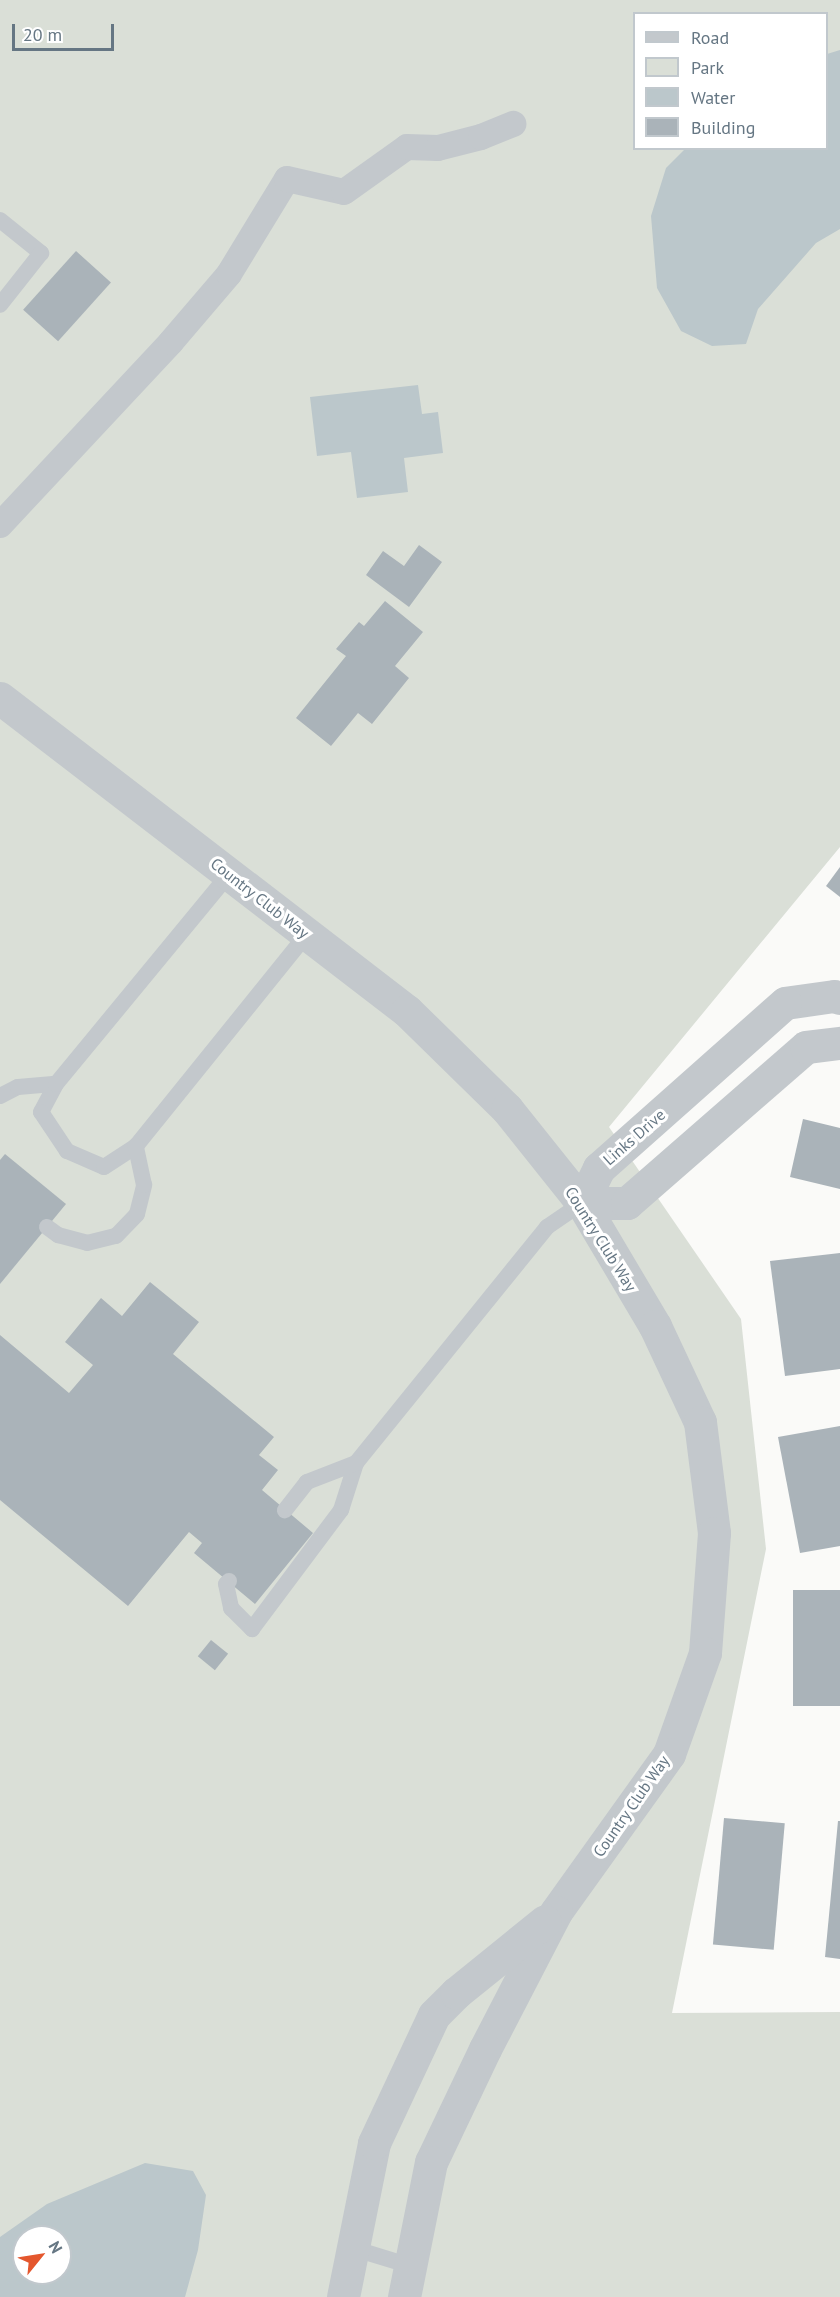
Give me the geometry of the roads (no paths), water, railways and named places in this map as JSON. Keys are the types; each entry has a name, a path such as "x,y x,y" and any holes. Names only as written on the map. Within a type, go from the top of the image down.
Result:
{"street":[{"path":"0,525 171,342 229,274 286,179 344,192 406,147 438,148 481,137 514,124"},
{"name":"Country Club Way","path":"0,698 407,1011 507,1109 582,1203 655,1326 700,1422 714,1533 705,1653 669,1754 556,1912 485,2049 431,2162 408,2281"},
{"name":"Links Drive","path":"582,1203 599,1168 785,1003 834,996 840,998"},
{"path":"582,1203 627,1203 806,1047 840,1043"},
{"name":"Country Club Way","path":"343,2297 374,2143 434,2015 456,1993 556,1912"}],"lane":[{"path":"0,220 41,253 0,305"},
{"path":"229,874 56,1084 41,1112 67,1151 104,1167 136,1146 308,934"},
{"path":"0,1096 18,1087 56,1084"},
{"path":"47,1227 58,1235 87,1243 116,1236 137,1214 143,1192 144,1185 136,1146"},
{"path":"229,1581 226,1584 231,1608 252,1629 341,1510 356,1463 547,1227 582,1203"},
{"path":"285,1510 307,1482 356,1463"},
{"name":"Country Club Way","path":"352,2248 408,2281"}],"water":[{"path":"840,50 840,229 816,243 758,309 746,344 712,346 681,331 657,288 651,216 666,168 684,150 828,150 828,54"},
{"path":"418,385 422,414 438,412 443,453 404,458 408,492 357,498 351,452 317,456 310,397"},
{"path":"145,2163 193,2171 206,2195 198,2250 185,2297 0,2297 0,2237 12,2229 12,2285 72,2285 72,2225 17,2225 47,2204"}]}
